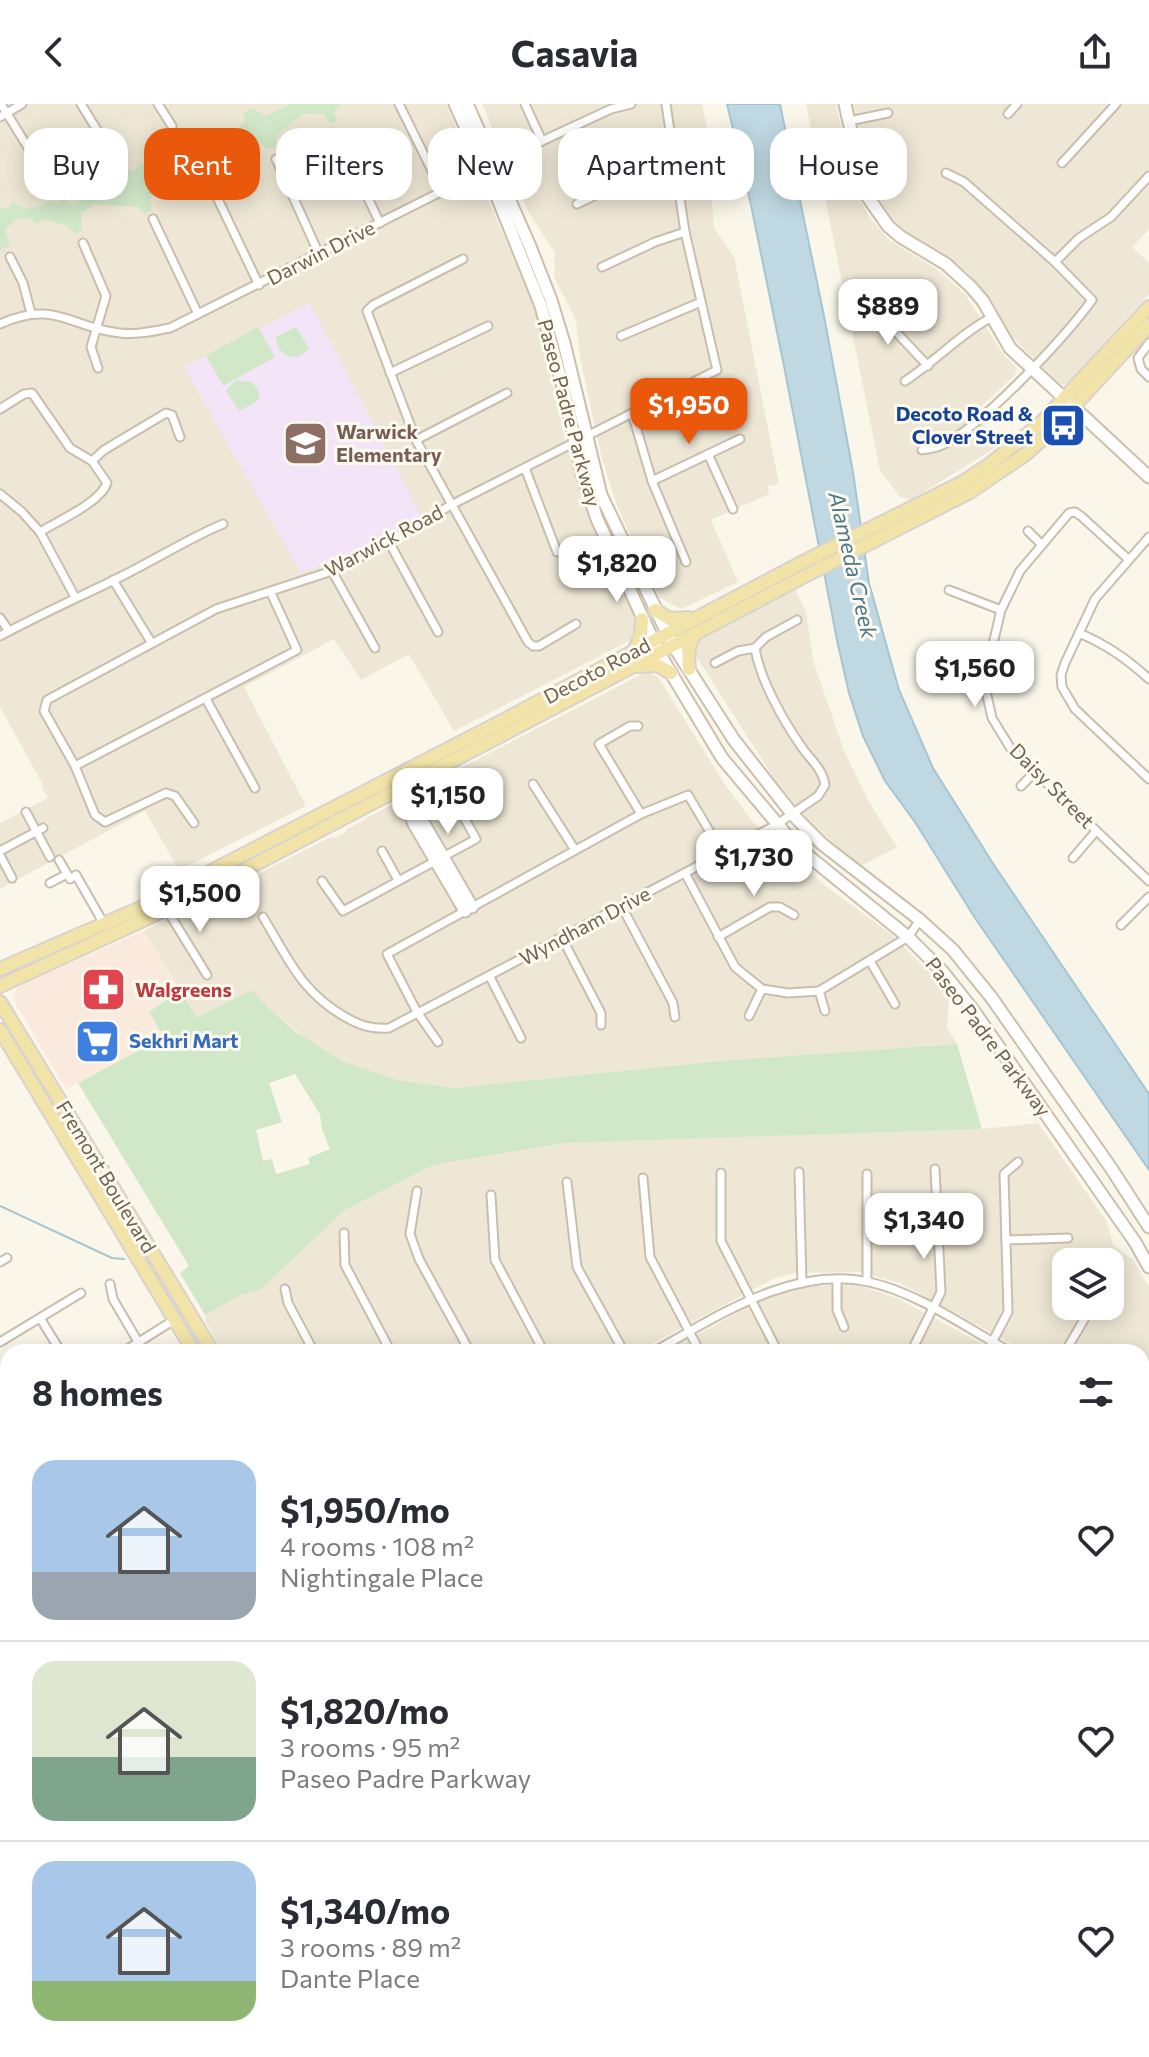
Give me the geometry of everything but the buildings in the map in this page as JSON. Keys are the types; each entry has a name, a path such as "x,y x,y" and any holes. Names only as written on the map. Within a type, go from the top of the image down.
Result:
{"main road":[{"name":"Paseo Padre Parkway","path":"455,104 468,128"},
{"name":"Paseo Padre Parkway","path":"467,104 476,128"},
{"path":"845,104 865,193 888,226 946,264 971,287 1010,348 1149,477"},
{"name":"Paseo Padre Parkway","path":"502,200 541,306 597,519 656,647 722,758 776,825 815,863 908,937 942,971 973,1010 1135,1242 1149,1267"},
{"name":"Paseo Padre Parkway","path":"506,200 529,244 551,300 608,514 673,645 734,740 793,815 821,843 920,920 953,950 991,997 1149,1227"},
{"name":"Decoto Road","path":"0,986 167,910 635,666 667,633 801,563 970,492 1026,454 1149,307"},
{"name":"Decoto Road","path":"1069,403 1149,325"},
{"name":"Decoto Road","path":"0,969 104,924 634,651 673,645 696,634 888,528"},
{"path":"655,610 670,619 696,618"},
{"path":"634,651 641,635 642,619"},
{"path":"689,669 690,642 696,634"},
{"path":"635,666 657,665 671,673"},
{"path":"400,774 406,786 405,800 414,824 440,858 468,909"},
{"path":"10,1018 8,998 18,977"},
{"name":"Fremont Boulevard","path":"0,1002 208,1344"},
{"name":"Fremont Boulevard","path":"0,1030 189,1344"}],"street":[{"path":"1,104 3,115 24,146"},
{"path":"3,115 22,104"},
{"path":"81,104 96,128"},
{"path":"158,104 172,126"},
{"path":"399,104 428,163"},
{"path":"525,104 536,128"},
{"name":"Darwin Drive","path":"542,141 611,109 631,104"},
{"path":"666,104 670,128"},
{"path":"1008,114 1017,104"},
{"path":"1062,163 1116,104"},
{"path":"849,121 888,113"},
{"path":"922,450 941,446 976,421 1031,369 1092,300 1055,262 964,182 946,173"},
{"path":"1055,262 1079,238 1111,217 1149,176"},
{"path":"218,200 259,285"},
{"path":"295,200 319,254"},
{"path":"369,200 380,223"},
{"name":"Darwin Drive","path":"0,324 31,313 65,317 117,333 170,328 428,200"},
{"path":"577,204 585,200"},
{"path":"621,336 701,302 681,200"},
{"path":"153,219 198,314"},
{"path":"602,267 655,242 685,232"},
{"path":"83,243 106,296 91,347 98,368"},
{"path":"10,257 23,283 31,313"},
{"path":"463,259 373,305 367,311 416,440 528,642 539,646 576,624"},
{"name":"Warwick Road","path":"75,766 44,711 47,700 216,609 332,571 451,505 717,370 701,302"},
{"path":"861,308 881,316 928,366"},
{"path":"905,381 928,366 972,327 992,317"},
{"path":"390,373 488,326"},
{"path":"1149,343 1138,358 1138,364 1149,377"},
{"path":"0,409 24,394 32,393 70,448 92,461 107,483 105,491 40,532"},
{"path":"416,440 507,393"},
{"path":"92,461 104,450 166,413 172,415 180,437"},
{"path":"632,413 652,481 686,562"},
{"path":"652,481 740,439"},
{"path":"708,454 733,509"},
{"path":"525,468 557,552"},
{"path":"0,494 40,532 75,597"},
{"name":"Daisy Street","path":"1128,559 1075,512 1069,513 1020,571 1001,610 984,682 992,718 1011,749 1149,881"},
{"path":"0,636 189,538 223,524"},
{"path":"1028,531 1042,545"},
{"path":"1149,537 1095,599 1061,675 1066,696 1075,709 1149,779"},
{"path":"389,542 438,632"},
{"path":"332,571 375,648"},
{"path":"113,580 151,642"},
{"path":"949,590 1001,610"},
{"path":"194,823 175,796 166,793 105,822 95,815 75,766 297,650 271,593"},
{"path":"0,618 9,631"},
{"path":"715,663 738,651 755,648 766,637 797,620"},
{"path":"1079,633 1124,656 1149,679"},
{"name":"Wyndham Drive","path":"263,917 307,989 330,1008 361,1026 389,1028 723,854 793,815 818,796 825,785 823,774 791,730 758,665 755,648"},
{"path":"966,683 984,682"},
{"path":"206,699 255,788"},
{"path":"638,726 630,726 599,744 641,814"},
{"path":"1021,786 1034,773"},
{"path":"533,784 575,850"},
{"path":"438,1042 417,1012 387,954 641,814 688,795 723,854"},
{"path":"26,812 40,830 50,857"},
{"path":"322,881 343,911 476,839 461,812"},
{"path":"12,878 0,853 40,830"},
{"path":"1073,858 1096,831"},
{"path":"382,851 398,880"},
{"path":"59,860 70,879 76,875 104,924"},
{"path":"685,873 735,967 762,989 788,993 819,991 908,937 920,920"},
{"path":"50,883 67,874"},
{"path":"1121,925 1149,897"},
{"path":"622,907 673,1003 675,1017"},
{"path":"718,937 770,907 780,907 794,915"},
{"path":"167,910 207,975"},
{"path":"562,938 601,1013 601,1025"},
{"path":"870,961 895,1004"},
{"path":"490,977 521,1038"},
{"path":"749,1016 762,989"},
{"path":"819,991 825,1011"},
{"path":"992,1342 1008,1312 1004,1174 1018,1162"},
{"path":"915,1344 941,1292 935,1169"},
{"path":"799,1172 802,1283"},
{"path":"721,1173 721,1241 774,1344"},
{"path":"867,1174 867,1281"},
{"path":"643,1178 650,1257 696,1344"},
{"path":"567,1182 577,1267 620,1344"},
{"path":"417,1191 410,1234 419,1259 466,1344"},
{"path":"491,1195 495,1260 540,1344"},
{"path":"344,1233 345,1265 387,1344"},
{"path":"1006,1240 1068,1238"},
{"path":"837,1280 837,1310 844,1327"},
{"path":"667,1344 749,1300 802,1283 837,1280 867,1281 897,1291 996,1344"},
{"path":"110,1284 113,1299 140,1344"},
{"path":"285,1289 288,1303 310,1344"},
{"path":"0,1331 2,1340 81,1293"},
{"path":"40,1318 56,1344"},
{"path":"135,1344 174,1320"},
{"path":"1070,1344 1084,1320"}],"shaded area":[{"path":"0,104 446,104 457,128 428,128 428,200 488,200 536,309 566,444 607,564 637,620 631,640 454,731 409,654 361,680 334,639 244,687 306,806 179,870 145,811 0,889 0,823 48,798 0,707"},
{"path":"482,104 702,104 707,128 558,128 558,200 712,200 714,228 734,257 779,484 768,486 769,494 711,520 738,582 681,609 659,597 617,506 600,451 580,357 576,320 554,277 555,253 523,200 542,200 542,128 492,128"},
{"path":"806,104 836,104 841,128 811,128"},
{"path":"853,104 1149,104 1149,229 1132,247 1149,263 1149,294 1069,382 1059,383 1012,337 989,297 967,272 943,253 906,232 878,200 907,200 907,128 858,128"},
{"path":"825,200 860,200 869,217 889,240 936,269 965,294 1001,351 1017,369 1015,375 972,415 1003,443 911,500 900,497 880,470"},
{"name":"Warwick Elementary","path":"310,303 423,519 359,552 301,573 184,367"},
{"path":"795,590 806,611 813,660 844,751 869,802 897,847 861,866 812,825 775,780 696,656 695,647 702,638"},
{"path":"646,672 658,677 726,786 753,822 824,885 891,934 929,972 949,997 947,1028 957,1044 720,1061 453,1088 398,1080 342,1061 312,1044 267,1007 197,1018 144,931 331,837 345,833 347,829 422,788"},
{"path":"144,931 180,991 149,1012 164,1037 66,1089 17,1006 14,999 16,989"},
{"path":"1038,1123 1107,1222 1113,1245 1117,1248 1052,1248 1052,1320 1124,1320 1124,1253 1133,1260 1149,1287 1149,1344 1011,1344 900,1283 860,1272 796,1273 775,1278 651,1344 219,1344 206,1323 205,1315 241,1295 261,1289 345,1210 429,1167 566,1143 982,1129"},
{"path":"810,1286 864,1287 897,1298 982,1344 680,1344 765,1298"}],"green space":[{"path":"291,104 341,104 334,112 337,121 331,123 324,114 305,113 285,128 276,128 275,147 267,149 260,143 260,128 238,128 245,121 243,114 251,108 266,116"},
{"path":"144,163 144,200 150,200 152,210 145,214 138,207 95,204 81,213 82,231 75,233 68,226 44,219 37,224 31,219 16,219 5,230 10,245 0,250 0,207 9,209 12,201 25,209 42,206 47,201 58,203 67,200 73,205 81,200 128,200 128,169 132,171"},
{"path":"258,327 275,357 223,386 206,356"},
{"path":"296,327 309,349 300,356 289,357 278,348 276,337"},
{"path":"236,380 251,382 259,394 259,400 239,411 226,391"},
{"path":"252,990 296,1032 342,1061 398,1080 453,1088 720,1061 957,1044 982,1129 566,1143 444,1163 429,1167 345,1210 261,1289 241,1295 205,1315 180,1273 189,1266 78,1083 164,1037 149,1012 180,991 197,1018","holes":["295,1074 320,1114 330,1149 308,1158 310,1164 276,1174 272,1159 263,1161 256,1130 282,1122 269,1083"]}],"water":[{"name":"Alameda Creek","path":"727,104 780,104 785,128 770,128 770,200 800,200 853,472 869,583 899,690 933,768 992,862 1149,1094 1149,1170 975,918 915,822 885,781 863,736 838,645 750,200 754,200 754,128 733,128"}],"waterway":[{"path":"0,1206 112,1258 124,1259"}],"place":[{"name":"Decoto Road & Clover Street","path":"1064,425"},
{"name":"Warwick Elementary","path":"305,443"},
{"name":"Walgreens","path":"104,990"},
{"name":"Sekhri Mart","path":"98,1041"}]}
